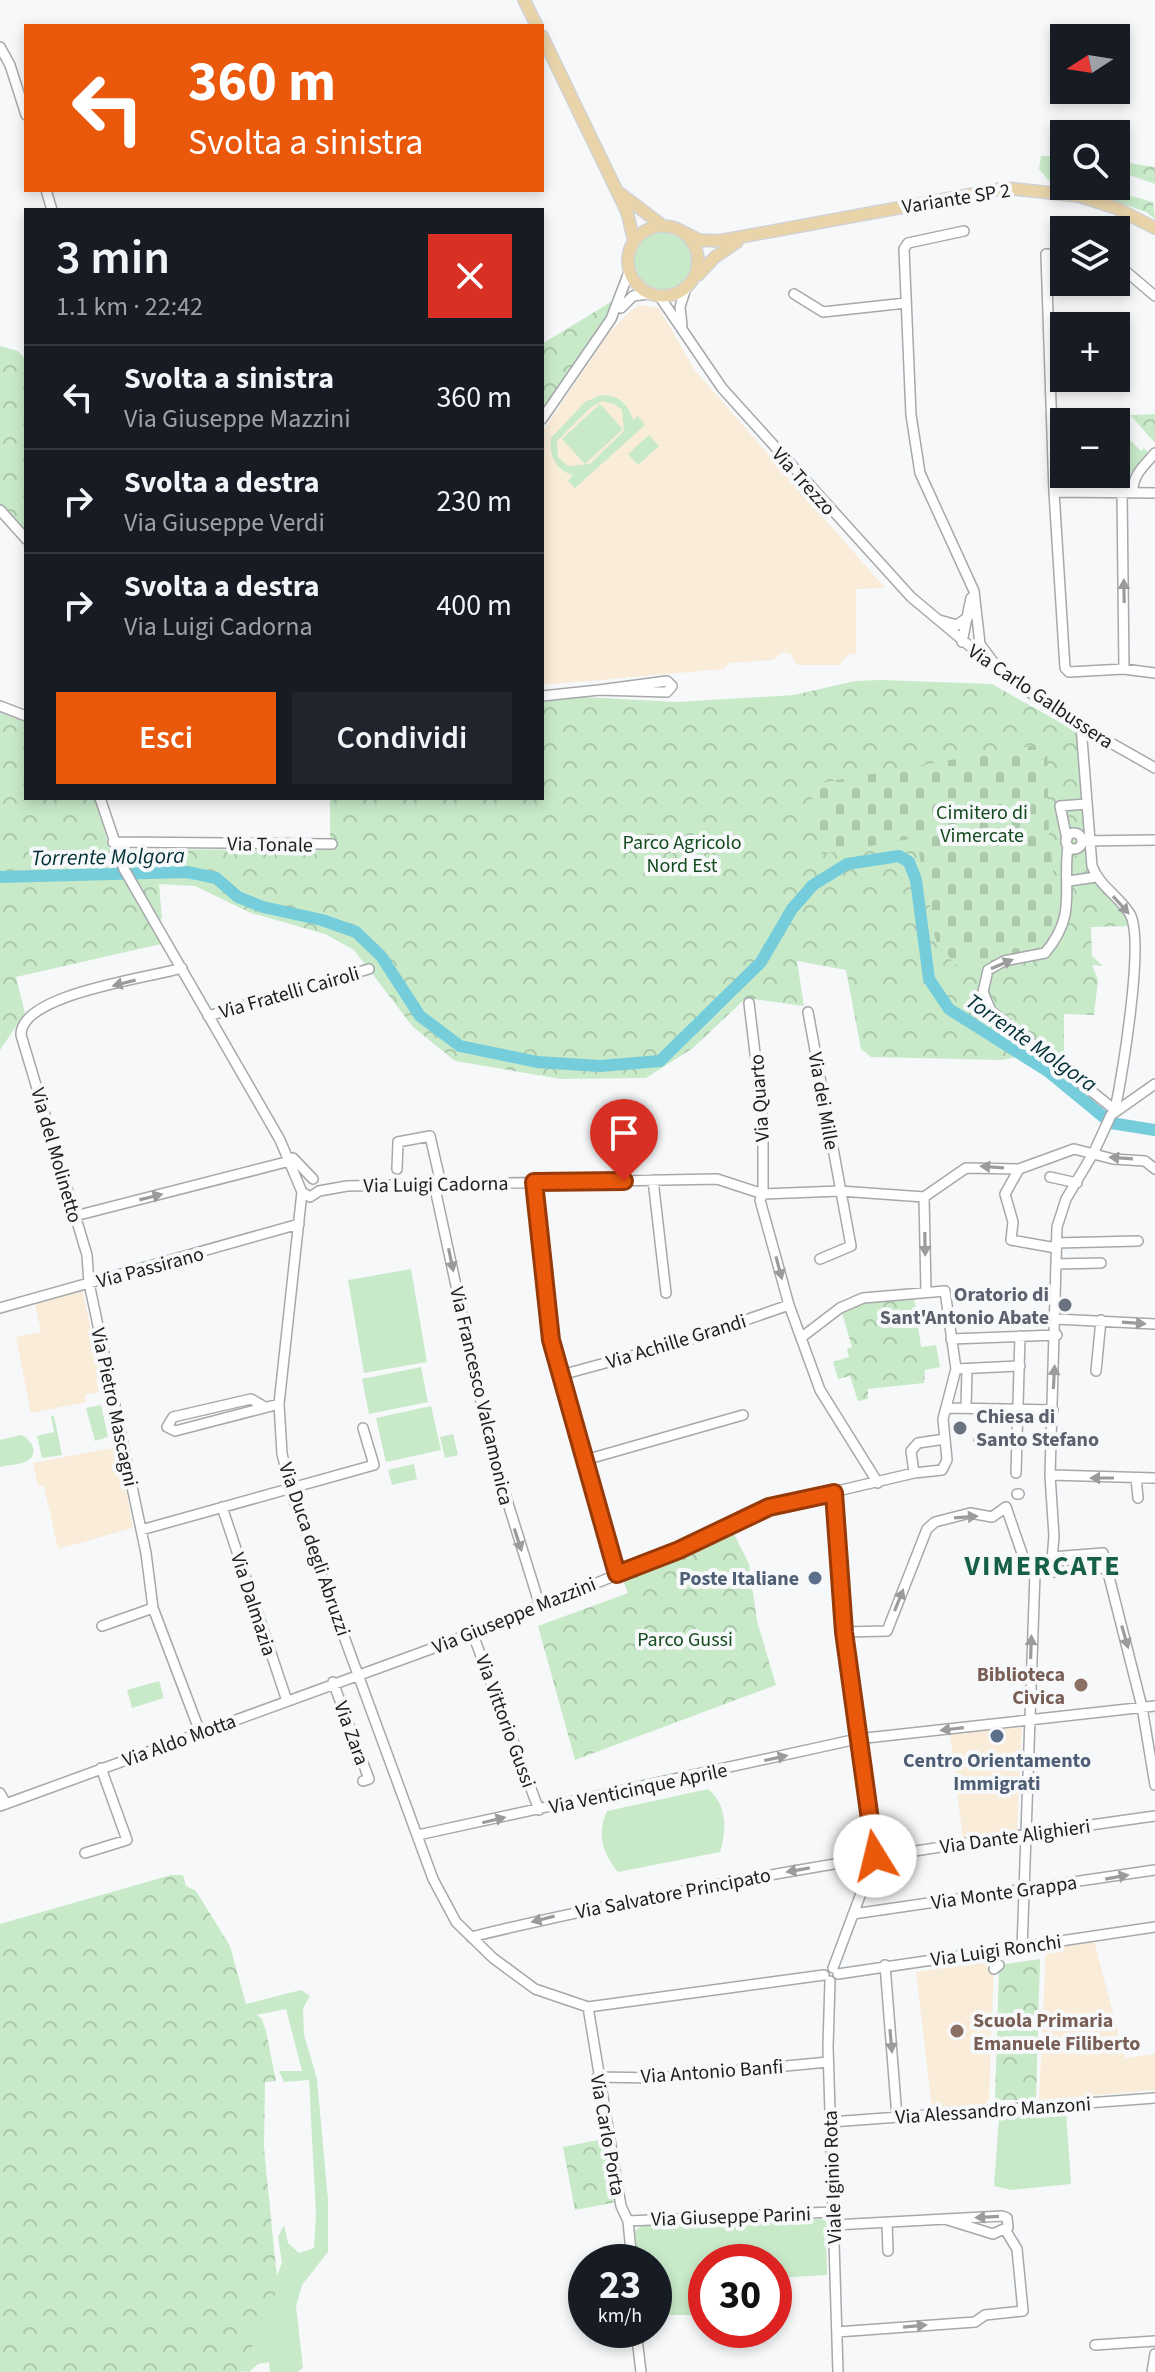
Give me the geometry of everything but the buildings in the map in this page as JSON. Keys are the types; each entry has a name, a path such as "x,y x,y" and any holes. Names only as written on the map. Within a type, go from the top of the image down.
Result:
{"main road":[{"path":"524,0 536,24"},
{"path":"544,40 632,224 634,241"},
{"path":"615,187 663,226 681,231 694,244 698,254 698,264 689,285 655,295 634,282 629,272 628,256 634,241 643,232 663,226"},
{"name":"Variante SP 2","path":"681,231 708,242 984,191 1033,189 1104,203 1155,228"},
{"name":"Variante SP 2","path":"689,285 724,249 752,236"}],"street":[{"path":"0,47 10,65 24,109"},
{"path":"964,231 914,242 904,249 911,415 920,473 975,595 974,618 980,644 1000,672"},
{"path":"1050,254 1046,254 1054,492 1065,663 1069,672 1124,669 1155,673"},
{"path":"611,319 629,272"},
{"path":"1130,275 1155,296"},
{"path":"686,336 680,307 689,285"},
{"path":"794,294 823,312 906,303"},
{"path":"544,416 611,319 630,298 655,295"},
{"name":"Via Trezzo","path":"655,295 722,388 932,617"},
{"path":"1133,492 1133,483 1139,471 1155,453"},
{"path":"1054,492 1155,493"},
{"path":"1122,492 1124,669"},
{"path":"0,510 24,537"},
{"path":"932,617 957,625 974,618"},
{"name":"Via Carlo Galbussera","path":"932,617 1000,672 1081,726 1155,768"},
{"path":"962,642 974,618"},
{"path":"544,696 665,681 672,686 667,692 599,690"},
{"path":"0,706 24,715"},
{"path":"1051,1572 1049,1491 1057,1335 1056,1246 1060,1213 1113,1113 1135,946 1130,915 1096,877 1086,842 1087,804 1081,726"},
{"path":"101,800 113,842 127,874 280,1140 302,1188 315,1187"},
{"path":"1087,804 1060,806 1067,842 1067,915 1049,948 1045,953 1004,961 988,970 983,992 991,1011 1113,1113"},
{"path":"1067,842 1076,849 1086,842 1155,840"},
{"name":"Via Tonale","path":"113,842 332,844"},
{"path":"1069,881 1096,877"},
{"name":"Via del Molinetto","path":"89,1283 87,1255 21,1026 45,1004 182,968"},
{"name":"Via Fratelli Cairoli","path":"208,1016 369,969"},
{"name":"Via Quarto","path":"749,1003 763,1120 763,1194 760,1200 789,1305 820,1390 878,1483"},
{"name":"Via dei Mille","path":"808,1012 851,1246 820,1259"},
{"path":"1113,1113 1155,1084"},
{"name":"Via Francesco Valcamonica","path":"397,1169 398,1142 430,1136 492,1452 540,1606"},
{"path":"280,1140 315,1187"},
{"path":"763,1194 840,1191 924,1197 966,1168 1019,1169 1074,1149 1113,1159 1145,1161 1155,1169"},
{"path":"75,1216 290,1161"},
{"path":"1019,1169 1005,1194 1013,1222 1011,1240 1056,1246 1138,1241"},
{"path":"1050,1177 1077,1183"},
{"name":"Via Luigi Cadorna","path":"302,1188 717,1179 763,1194"},
{"path":"653,1180 666,1293"},
{"path":"534,1182 550,1334 617,1574"},
{"name":"Via Duca degli Abruzzi","path":"299,1228 315,1187"},
{"name":"Via Duca degli Abruzzi","path":"302,1188 279,1404 282,1454 290,1489 449,1912 493,1958 535,1989 588,2007"},
{"path":"924,1197 926,1291"},
{"name":"Via Passirano","path":"0,1308 299,1228"},
{"path":"1056,1264 1101,1263"},
{"name":"Via Pietro Mascagni","path":"89,1283 141,1530 153,1608 200,1732"},
{"path":"802,1337 847,1303 863,1298 945,1291 956,1369 943,1419 945,1439 918,1443 911,1451 914,1473"},
{"name":"Via Achille Grandi","path":"561,1375 679,1343 789,1305"},
{"path":"1056,1319 1155,1324"},
{"path":"1096,1371 1101,1320"},
{"path":"951,1339 1057,1335"},
{"path":"1016,1473 1020,1336"},
{"path":"956,1369 1020,1366"},
{"path":"966,1408 967,1369"},
{"path":"263,1406 251,1399 173,1417 167,1427 175,1431 279,1404"},
{"path":"948,1408 1053,1410"},
{"path":"585,1460 743,1415"},
{"path":"141,1530 374,1465 363,1428"},
{"name":"Via Giuseppe Mazzini","path":"358,1673 540,1606 679,1550 769,1507 914,1473 942,1470 947,1462 945,1439"},
{"path":"979,1440 1018,1439"},
{"path":"1050,1475 1155,1478"},
{"path":"1136,1478 1138,1498"},
{"path":"834,1493 844,1632 875,1856"},
{"name":"Via Dalmazia","path":"222,1507 287,1701"},
{"path":"844,1632 887,1631 927,1529 935,1522 970,1513 992,1517 1006,1507 1026,1565 1035,1573 1104,1568"},
{"path":"1052,1557 1103,1553 1104,1568 1142,1707 1155,1785"},
{"path":"1021,1948 1027,1720 1035,1573"},
{"path":"102,1626 153,1608"},
{"name":"Via Vittorio Gussi","path":"472,1632 539,1810"},
{"name":"Via Aldo Motta","path":"3,1805 358,1673"},
{"name":"Via Zara","path":"333,1682 369,1779 363,1781"},
{"name":"Via Venticinque Aprile","path":"418,1835 857,1739 1155,1706"},
{"path":"85,1853 127,1840 101,1768"},
{"path":"0,1793 3,1805"},
{"name":"Via Dante Alighieri","path":"875,1856 1155,1816"},
{"name":"Viale Iginio Rota","path":"838,2372 828,2062 831,1975 875,1856"},
{"name":"Via Salvatore Principato","path":"471,1937 597,1906 875,1856"},
{"name":"Via Monte Grappa","path":"853,1914 1155,1870"},
{"name":"Via Luigi Ronchi","path":"588,2007 649,2001 1155,1927"},
{"path":"885,1965 897,2117"},
{"name":"Via Carlo Porta","path":"588,2007 597,2077 630,2244"},
{"name":"Via Antonio Banfi","path":"597,2077 657,2078 828,2062"},
{"name":"Via Alessandro Manzoni","path":"831,2122 1155,2098"},
{"name":"Via Giuseppe Parini","path":"628,2221 833,2212"},
{"path":"834,2225 1002,2216 1009,2222 1006,2231 1017,2249 1023,2311 985,2315 975,2322 837,2332"},
{"path":"945,2219 993,2234 1006,2231"},
{"path":"887,2223 888,2251"},
{"path":"1095,2345 1155,2341"},
{"path":"638,2348 641,2372"},
{"path":"1152,2372 1155,2354"}],"shaded area":[{"path":"641,305 659,308 694,369 885,588 856,589 856,653 849,654 839,665 797,665 791,654 783,652 773,660 729,663 724,669 544,685 544,429 609,333 631,310"},
{"path":"82,1290 102,1378 96,1380 99,1392 85,1395 86,1402 31,1413 16,1337 41,1332 35,1304"},
{"path":"118,1447 133,1528 58,1549 44,1486 38,1487 33,1463"},
{"path":"1022,1727 1017,1831 963,1840 950,1734"},
{"path":"1094,1941 1125,2058 1155,2054 1155,2090 1039,2100 1046,1948"},
{"name":"Scuola Primaria Emanuele Filiberto","path":"990,1960 994,1963 989,2100 985,2104 932,2108 916,1972"}],"green space":[{"path":"1041,156 1050,156 1050,182 1039,169"},
{"path":"1130,163 1155,167 1155,184 1130,175"},
{"path":"1130,196 1153,202 1155,219 1146,212 1110,200 1130,200"},
{"path":"664,231 675,233 685,240 692,250 692,272 685,282 675,289 664,291 653,289 643,282 636,272 634,261 636,250 643,240 653,233"},
{"path":"614,300 597,334 544,409 544,343"},
{"path":"0,346 18,351 24,358 24,529 0,504"},
{"path":"601,395 613,397 625,405 633,420 638,416 645,425 575,488 568,481 573,475 562,470 554,461 551,438 585,402","holes":["602,401 622,410 624,431 590,464 568,466 558,457 557,441 590,408"]},
{"path":"600,404 623,429 585,464 562,439"},
{"path":"1155,414 1155,443 1130,417"},
{"path":"649,435 659,446 638,465 628,454"},
{"path":"1130,440 1141,451 1144,448 1148,452 1130,474"},
{"name":"Parco Agricolo Nord Est","path":"855,681 992,684 1077,732 1088,875 1124,913 1129,926 1091,927 1092,956 1103,966 1092,965 1098,980 1094,1015 1064,1014 1064,1066 1044,1052 1001,1060 871,1057 861,1049 846,970 797,961 804,1006 746,998 693,1048 646,1078 561,1079 455,1061 413,1027 354,950 325,934 251,913 195,886 159,884 162,919 147,920 161,944 16,977 25,1013 0,1050 0,713 24,721 24,800 96,800 110,849 330,850 330,800 544,800 544,702 583,697 677,702 794,695"},
{"name":"Cimitero di Vimercate","path":"1047,743 1049,838 1058,910 1041,950 991,960 989,967 979,968 977,963 953,965 948,954 941,954 934,934 938,929 931,913 916,838 822,854 810,785"},
{"path":"411,1269 427,1362 364,1373 348,1280"},
{"path":"914,1297 921,1347 936,1345 940,1367 925,1370 924,1383 868,1389 868,1399 858,1401 850,1376 838,1379 833,1362 849,1357 847,1349 852,1347 842,1313 864,1303"},
{"path":"421,1367 428,1402 369,1414 362,1379"},
{"path":"101,1405 108,1437 95,1441 86,1408"},
{"path":"431,1406 441,1450 386,1462 376,1418"},
{"path":"51,1416 54,1416 62,1455 42,1458 37,1436 54,1432"},
{"path":"453,1434 458,1455 445,1458 440,1437"},
{"path":"21,1435 33,1446 31,1458 0,1467 0,1440"},
{"path":"414,1464 417,1479 392,1485 388,1470"},
{"name":"Parco Gussi","path":"732,1530 749,1564 757,1621 776,1685 575,1760 538,1626 628,1593 622,1578"},
{"path":"159,1681 164,1698 132,1708 127,1690"},
{"path":"708,1789 719,1802 724,1818 720,1852 618,1872 608,1858 603,1843 602,1828 607,1811"},
{"path":"171,1875 183,1875 186,1886 196,1891 230,1946 247,2008 262,2019 266,2031 276,2081 265,2082 264,2148 278,2288 241,2372 0,2372 0,1924"},
{"path":"1040,1959 1036,2100 995,2100 999,1965"},
{"path":"301,1990 310,1996 303,2008 304,2035 317,2079 328,2200 328,2252 302,2285 296,2306 303,2368 297,2372 270,2372 269,2362 258,2364 249,2372 239,2371 282,2263 278,2237 284,2225 288,2243 299,2253 314,2248 316,2214 309,2080 284,2082 279,2071 302,2071 286,2009 241,2018 242,2005"},
{"path":"1066,2112 1071,2184 1011,2190 994,2186 999,2118"},
{"path":"603,2139 617,2202 575,2210 563,2147"},
{"path":"826,2219 827,2275 792,2277 792,2244 688,2244 688,2315 672,2315 672,2244 636,2244 635,2231 644,2224"}],"waterway":[{"name":"Torrente Molgora","path":"0,877 187,872 216,878 238,897 263,907 322,920 356,932 381,956 420,1016 460,1046 537,1062 600,1066 660,1061 761,962 792,909 813,885 847,864 899,856 909,862 916,880 929,979 949,1009 1049,1072 1111,1123 1155,1130"}],"place":[{"name":"Oratorio di Sant'Antonio Abate","path":"1065,1305"},
{"name":"Chiesa di Santo Stefano","path":"960,1428"},
{"name":"Poste Italiane","path":"815,1578"},
{"name":"Biblioteca Civica","path":"1081,1685"},
{"name":"Centro Orientamento Immigrati","path":"997,1736"},
{"name":"Scuola Primaria Emanuele Filiberto","path":"957,2031"}],"district":[{"name":"VIMERCATE","path":"1043,1565"}],"route":[{"path":"624,1181 534,1182 551,1340 617,1574 679,1550 769,1507 834,1493 844,1632 875,1856"}]}
